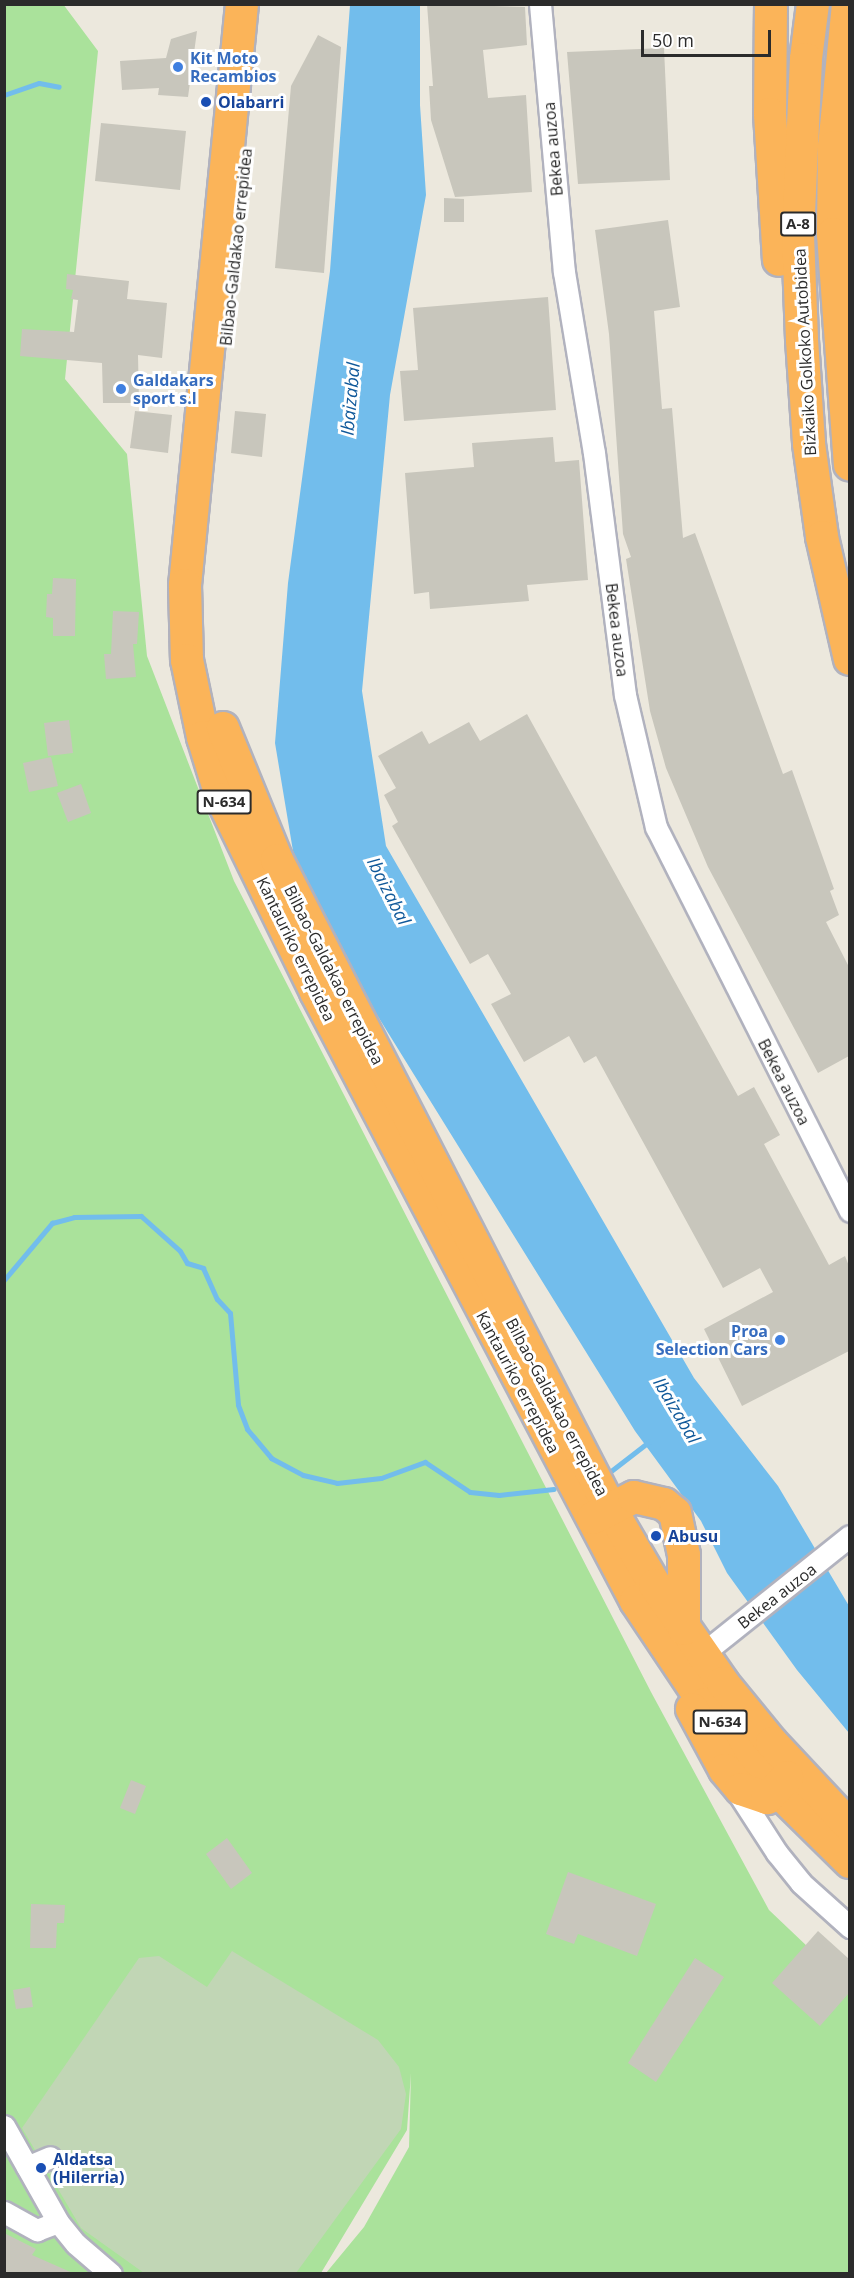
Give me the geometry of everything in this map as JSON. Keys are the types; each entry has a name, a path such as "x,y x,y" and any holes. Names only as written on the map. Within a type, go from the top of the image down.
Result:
{"highway":[{"name":"Kantauriko errepidea","path":"242,4 189,516 184,634 195,701 222,799 306,970 601,1513 636,1601 685,1645 705,1704 780,1785"},
{"name":"Bilbao-Galdakao errepidea","path":"261,4 202,600 206,666 233,762 277,860 601,1513"},
{"path":"771,4 770,114 782,293 809,444"},
{"name":"Bizkaiko Golkoko Autobidea","path":"813,4 806,59 798,235 809,444 822,537 849,659"},
{"name":"Bizkaiko Golkoko Autobidea","path":"848,4 834,147 833,234 849,464"},
{"path":"833,234 849,186"},
{"path":"601,1513 634,1497 647,1497 675,1513 684,1555 685,1645 695,1716 725,1770 741,1789 780,1785"},
{"name":"N-634","path":"780,1785 849,1826"},
{"name":"N-634","path":"780,1785 849,1862"}],"street":[{"name":"Bekea auzoa","path":"540,4 564,272 594,453 625,695 656,827 849,1211"},
{"name":"Bekea auzoa","path":"685,1645 752,1617 848,1539"},
{"path":"725,1770 763,1835 801,1883 849,1927"},
{"path":"763,1835 780,1785"},
{"path":"4,2126 58,2222 76,2244 111,2274"},
{"path":"27,2167 50,2157"},
{"path":"4,2212 37,2230 58,2222"}],"green space":[{"path":"63,4 98,51 65,379 127,454 147,656 234,881 651,1692 769,1910 849,1986 850,2273 326,2273 364,2227 409,2147 411,2073 407,2130 321,2273 5,2274 4,5"},
{"path":"232,1951 378,2040 399,2067 406,2094 401,2129 296,2273 144,2273 81,2228 22,2128 139,1958 159,1956 207,1987"}],"water":[{"name":"Ibaizabal","path":"350,5 420,5 420,105 426,195 390,395 362,691 386,846 694,1378 778,1486 849,1606 849,1733 797,1670 727,1573 701,1521 635,1431 320,923 294,857 275,743 288,583 330,271"}],"building":[{"path":"427,4 525,7 527,45 483,50 488,98 526,95 532,192 455,197 431,120 429,86 433,86"},
{"path":"197,31 188,97 158,95 159,88 122,90 120,61 166,58 171,39"},
{"path":"318,35 341,47 324,273 275,268 291,86"},
{"path":"664,48 670,180 578,184 567,52"},
{"path":"101,123 186,131 180,190 95,181"},
{"path":"444,198 464,199 464,222 444,222"},
{"path":"668,220 680,307 654,311 662,409 672,408 683,538 695,533 783,774 792,770 834,889 830,891 839,915 826,922 849,967 849,1056 818,1073 708,867 666,768 650,711 626,559 631,557 623,534 609,334 595,230"},
{"path":"67,274 129,281 127,299 167,303 162,358 138,355 139,403 103,403 102,363 20,356 22,329 74,332 78,300 71,299 73,290 66,289"},
{"path":"548,297 556,410 404,421 400,371 418,370 413,308"},
{"path":"135,411 172,415 168,453 130,448"},
{"path":"235,411 266,414 262,457 231,453"},
{"path":"553,437 555,462 579,460 588,580 527,585 529,601 430,609 429,592 414,594 405,473 474,467 472,443"},
{"path":"53,578 76,579 75,636 53,636 53,618 46,617 47,594 52,594"},
{"path":"113,611 139,612 137,644 133,644 136,677 106,679 104,654 111,654"},
{"path":"527,714 738,1096 754,1087 780,1135 764,1144 829,1265 845,1256 849,1266 849,1351 742,1406 704,1329 773,1292 760,1268 723,1288 596,1056 584,1063 569,1036 524,1062 491,1004 511,994 488,954 470,964 392,826 398,822 384,795 396,788 378,756 422,731 429,744 469,722 480,741"},
{"path":"69,720 73,753 48,756 44,723"},
{"path":"51,757 58,786 29,792 23,763"},
{"path":"81,784 91,813 68,822 57,793"},
{"path":"131,1780 146,1786 135,1814 120,1808"},
{"path":"227,1838 252,1873 231,1889 206,1854"},
{"path":"568,1872 656,1904 637,1956 578,1934 574,1944 546,1934"},
{"path":"31,1904 65,1905 64,1923 57,1923 56,1948 30,1948"},
{"path":"818,1931 849,1959 849,1993 820,2026 772,1983"},
{"path":"695,1958 724,1977 656,2082 628,2063"},
{"path":"30,1987 33,2007 16,2009 13,1990"},
{"path":"4,2233 36,2249 32,2255 75,2274 4,2274"}],"waterway":[{"path":"4,95 39,83 59,87"},
{"path":"4,1280 52,1223 74,1217 141,1216 180,1251 187,1263 203,1268 217,1299 230,1313 238,1405 247,1429 271,1458 303,1475 337,1483 381,1478 425,1462 470,1492 499,1495 554,1489"},
{"path":"611,1471 650,1441"}],"place":[{"name":"Kit Moto Recambios","path":"178,67"},
{"name":"Olabarri","path":"206,102"},
{"name":"Galdakars sport s.l","path":"121,389"},
{"name":"Proa Selection Cars","path":"780,1340"},
{"name":"Abusu","path":"656,1536"},
{"name":"Aldatsa (Hilerria)","path":"41,2168"}]}
